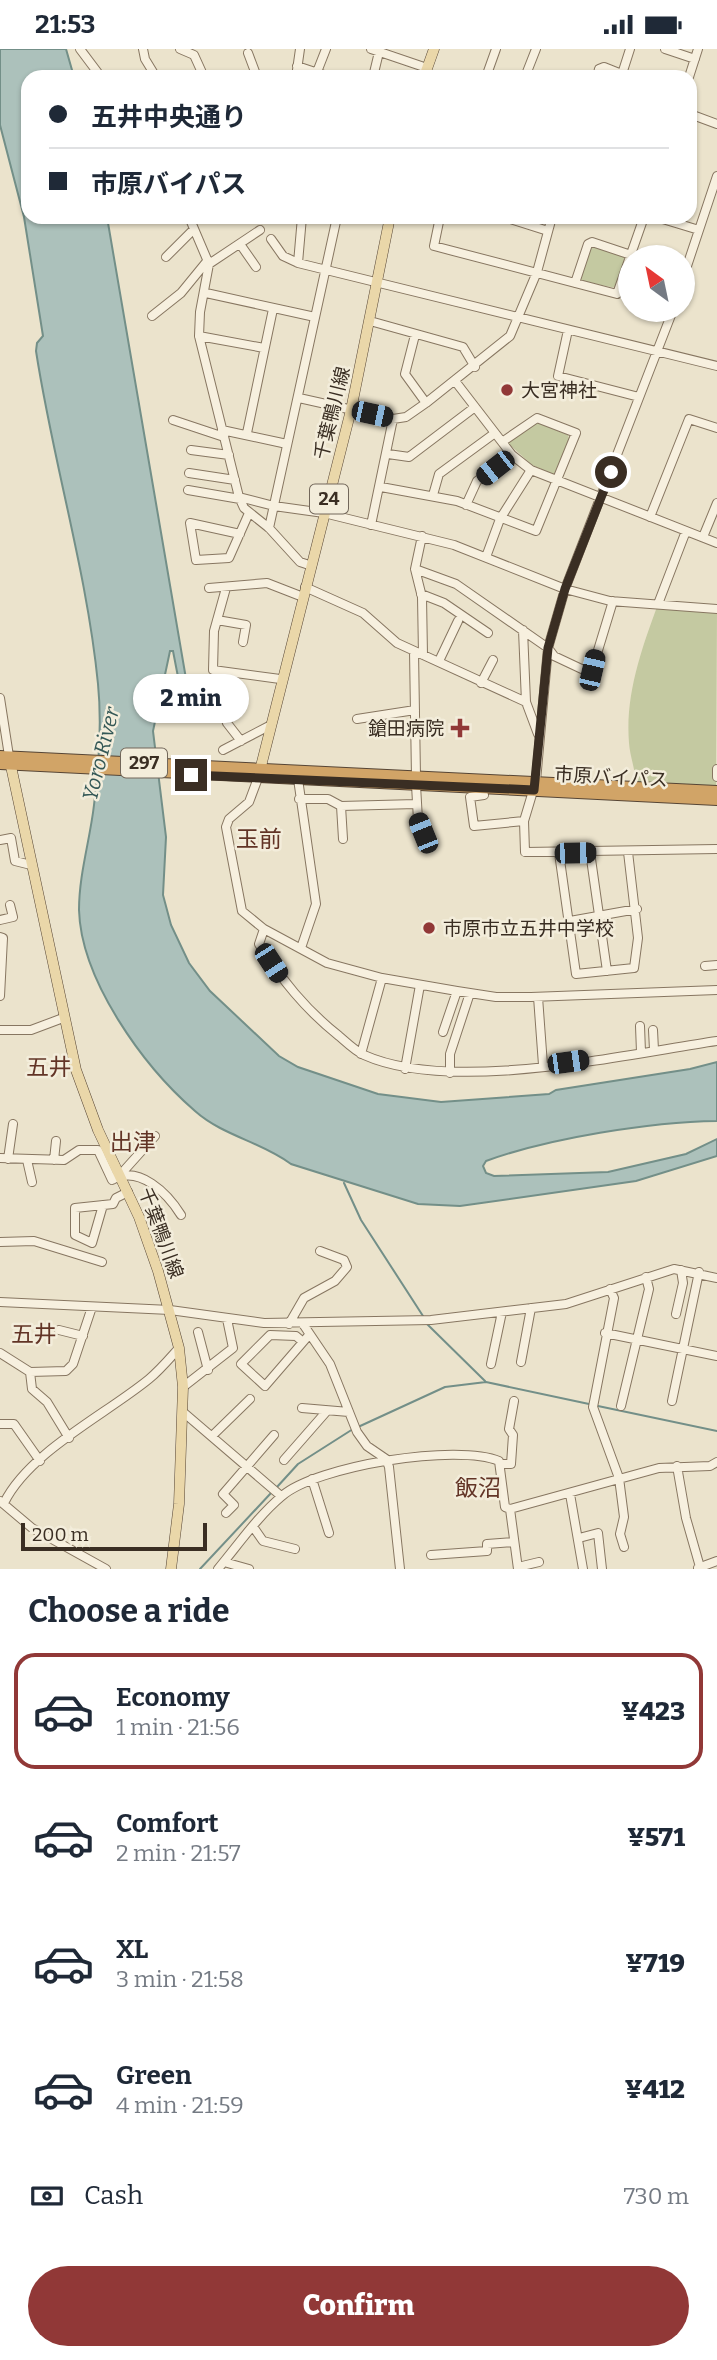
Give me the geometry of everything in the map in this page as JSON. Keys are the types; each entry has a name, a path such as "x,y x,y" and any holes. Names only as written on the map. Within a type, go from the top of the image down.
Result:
{"highway":[{"name":"市原バイパス","path":"4,760 70,759 218,771 416,781"},
{"name":"市原バイパス","path":"4,760 75,770 218,771"},
{"name":"市原バイパス","path":"259,773 298,779 717,791"},
{"name":"市原バイパス","path":"535,785 717,800"}],"main road":[{"path":"427,70 434,49"},
{"name":"千葉鴨川線","path":"259,773 351,410 389,224"},
{"name":"千葉鴨川線","path":"4,760 31,866 63,1018 85,1101 128,1192 170,1310 179,1348 183,1412 177,1536 171,1569"}],"street":[{"path":"80,49 95,70"},
{"path":"143,49 152,70"},
{"path":"180,49 196,52 202,70"},
{"path":"297,70 300,49"},
{"path":"318,70 326,49"},
{"path":"488,70 496,49"},
{"path":"528,70 536,49"},
{"path":"626,70 630,49"},
{"path":"665,49 695,59"},
{"path":"691,70 698,49"},
{"path":"374,70 375,51 421,70"},
{"path":"248,53 254,70"},
{"path":"297,66 310,70"},
{"path":"697,117 717,124"},
{"path":"694,245 715,190 717,176"},
{"path":"192,224 209,262 206,293 200,312 199,336 240,498 249,513 269,528 300,562 312,566"},
{"path":"299,263 302,224"},
{"path":"269,528 336,224"},
{"path":"439,224 434,246 617,294 618,291"},
{"path":"526,224 548,231"},
{"path":"299,398 393,419 406,417 504,344 520,318 537,272 550,224"},
{"path":"634,245 642,224"},
{"path":"679,224 699,230"},
{"path":"166,257 194,229"},
{"path":"152,316 181,293 209,262 261,230"},
{"path":"271,239 283,256 299,263 717,366"},
{"path":"575,282 588,244 592,242 618,251"},
{"path":"240,244 256,267"},
{"path":"206,293 315,317"},
{"path":"247,433 273,309"},
{"path":"370,321 463,347 475,367"},
{"path":"669,322 565,589 548,648 535,785 524,821 525,852 717,849"},
{"path":"568,330 558,376 639,397"},
{"path":"415,335 405,375 426,403"},
{"path":"199,336 264,348"},
{"path":"455,381 512,455 531,470 717,543"},
{"path":"388,454 409,457 475,407"},
{"path":"381,487 433,495 536,531 576,433 537,418 502,442"},
{"path":"371,525 388,454 393,419"},
{"path":"650,517 689,419 717,428"},
{"path":"173,421 223,433 247,433 287,444"},
{"path":"433,495 439,474 495,433"},
{"path":"191,450 229,456"},
{"path":"466,505 477,481 512,455"},
{"path":"486,557 500,519 531,470"},
{"path":"189,473 235,480"},
{"path":"188,490 324,513 422,537 486,557 565,589 612,601 717,608"},
{"path":"703,537 717,503"},
{"path":"240,534 190,523 196,560 229,558 240,534 249,513"},
{"path":"658,604 686,531"},
{"path":"422,537 415,569 421,594 415,710 416,804 418,820 429,846"},
{"path":"415,569 456,584 548,648 554,656 588,672 592,670 612,601"},
{"path":"209,589 267,583 304,592 363,613 397,643 526,702"},
{"path":"226,588 217,620 213,670 281,679"},
{"path":"421,594 444,603 488,633"},
{"path":"217,620 246,625 243,642"},
{"path":"439,661 458,621"},
{"path":"523,630 526,702 539,736"},
{"path":"481,683 494,660"},
{"path":"0,698 4,760"},
{"path":"222,709 227,723 241,741"},
{"path":"357,719 415,710"},
{"path":"223,750 271,725"},
{"path":"717,769 717,777"},
{"path":"259,773 249,802 229,819 226,827 242,911 264,929 327,963 382,978 496,997 717,990"},
{"path":"298,779 316,904 301,947"},
{"path":"484,795 470,797 474,825 524,821"},
{"path":"299,799 328,799 341,806 416,804"},
{"path":"341,806 343,839"},
{"path":"0,840 11,838 15,861 31,866"},
{"path":"590,852 607,971"},
{"path":"559,853 576,974 634,968 638,938 637,909 628,852"},
{"path":"0,920 13,916 10,905"},
{"path":"570,921 637,909"},
{"path":"264,929 259,944 283,982 310,1013 362,1054 405,1069 450,1073 543,1065 717,1041"},
{"path":"0,937 4,938 0,996"},
{"path":"705,967 717,965"},
{"path":"362,1054 382,978"},
{"path":"405,1069 420,985"},
{"path":"443,1032 457,991"},
{"path":"450,1073 450,1054 470,993"},
{"path":"538,997 543,1065"},
{"path":"0,1030 31,1030 63,1018"},
{"path":"640,1026 640,1052"},
{"path":"653,1030 654,1050"},
{"path":"13,1124 4,1159 64,1160 79,1150 98,1150 112,1180 120,1175 155,1136"},
{"path":"54,1160 56,1141"},
{"path":"27,1160 32,1182"},
{"path":"120,1175 140,1177 168,1195 181,1215"},
{"path":"103,1205 92,1243 75,1235 75,1208 103,1205 113,1204 116,1198 128,1192"},
{"path":"0,1242 34,1241 102,1262"},
{"path":"289,1324 304,1299 335,1281 347,1267 344,1260 320,1251"},
{"path":"676,1314 683,1283 681,1270"},
{"path":"0,1302 170,1310 227,1319 289,1324 431,1320 566,1304 646,1277 681,1270 717,1277"},
{"path":"672,1402 699,1272"},
{"path":"621,1406 649,1289 646,1277"},
{"path":"610,1289 614,1299 605,1333 593,1407 620,1478 624,1517 620,1534 624,1547"},
{"path":"0,1353 30,1373 66,1371 75,1362 92,1307"},
{"path":"521,1361 531,1308"},
{"path":"492,1364 502,1312"},
{"path":"183,1387 233,1348 227,1319"},
{"path":"303,1324 306,1338 330,1364 349,1412 367,1446 386,1459 400,1569"},
{"path":"58,1330 83,1336"},
{"path":"198,1332 208,1370"},
{"path":"605,1333 717,1356"},
{"path":"270,1335 306,1338 265,1386 241,1364 270,1335"},
{"path":"106,1569 32,1528 2,1502 11,1488 40,1461 152,1377 179,1348"},
{"path":"30,1373 32,1389 47,1402 69,1438"},
{"path":"212,1436 250,1399"},
{"path":"500,1464 510,1464 513,1435 509,1429 514,1401"},
{"path":"302,1408 349,1412"},
{"path":"183,1412 281,1496"},
{"path":"284,1460 326,1412"},
{"path":"0,1424 13,1424 40,1461"},
{"path":"226,1513 234,1505 223,1494 274,1435"},
{"path":"221,1565 281,1496 312,1479 386,1459 483,1454 499,1461 505,1507 510,1509 620,1478 677,1466 710,1466 717,1462"},
{"path":"677,1466 686,1518 701,1568 717,1562"},
{"path":"312,1479 329,1532"},
{"path":"570,1494 583,1569"},
{"path":"510,1509 518,1568 539,1562"},
{"path":"254,1528 263,1541 295,1549"},
{"path":"579,1538 598,1534 602,1569"},
{"path":"431,1555 487,1551 487,1544 514,1542"},
{"path":"221,1565 249,1569"}],"green space":[{"path":"594,245 618,253 616,288 581,281 579,277 590,248"},
{"path":"536,422 568,435 569,439 555,475 532,465 509,444 509,440"},
{"path":"658,604 717,609 716,791 636,786 628,725 632,689"}],"water":[{"path":"0,49 66,49 72,70 21,70 21,206 0,125"},
{"name":"Yoro River","path":"25,224 108,224 190,702 190,716 185,713 173,651 170,651 153,731 166,837 163,895 171,925 189,963 210,991 279,1056 298,1067 378,1094 441,1102 549,1094 556,1090 690,1069 717,1062 717,1121 662,1124 569,1139 511,1153 486,1161 483,1166 486,1173 494,1176 608,1172 686,1154 717,1139 717,1156 636,1181 460,1206 418,1204 291,1164 280,1156 218,1127 195,1111 155,1070 118,1020 91,965 82,937 79,910 97,775 99,699 86,600 36,351 37,343 43,336"}],"waterway":[{"path":"344,1183 361,1220 423,1316"},
{"path":"427,1324 485,1381"},
{"path":"358,1427 445,1387 486,1382 589,1404"},
{"path":"598,1406 717,1431"},
{"path":"277,1487 298,1464 353,1429"},
{"path":"200,1569 271,1493"}],"place":[{"name":"大宮神社","path":"507,390"},
{"name":"鎗田病院","path":"460,728"},
{"name":"市原市立五井中学校","path":"429,928"}],"district":[{"name":"玉前","path":"259,839"},
{"name":"五井","path":"49,1067"},
{"name":"出津","path":"133,1142"},
{"name":"五井","path":"34,1334"},
{"name":"飯沼","path":"478,1488"}],"route":[{"path":"191,775 534,790 548,648 565,589 611,472"}]}
